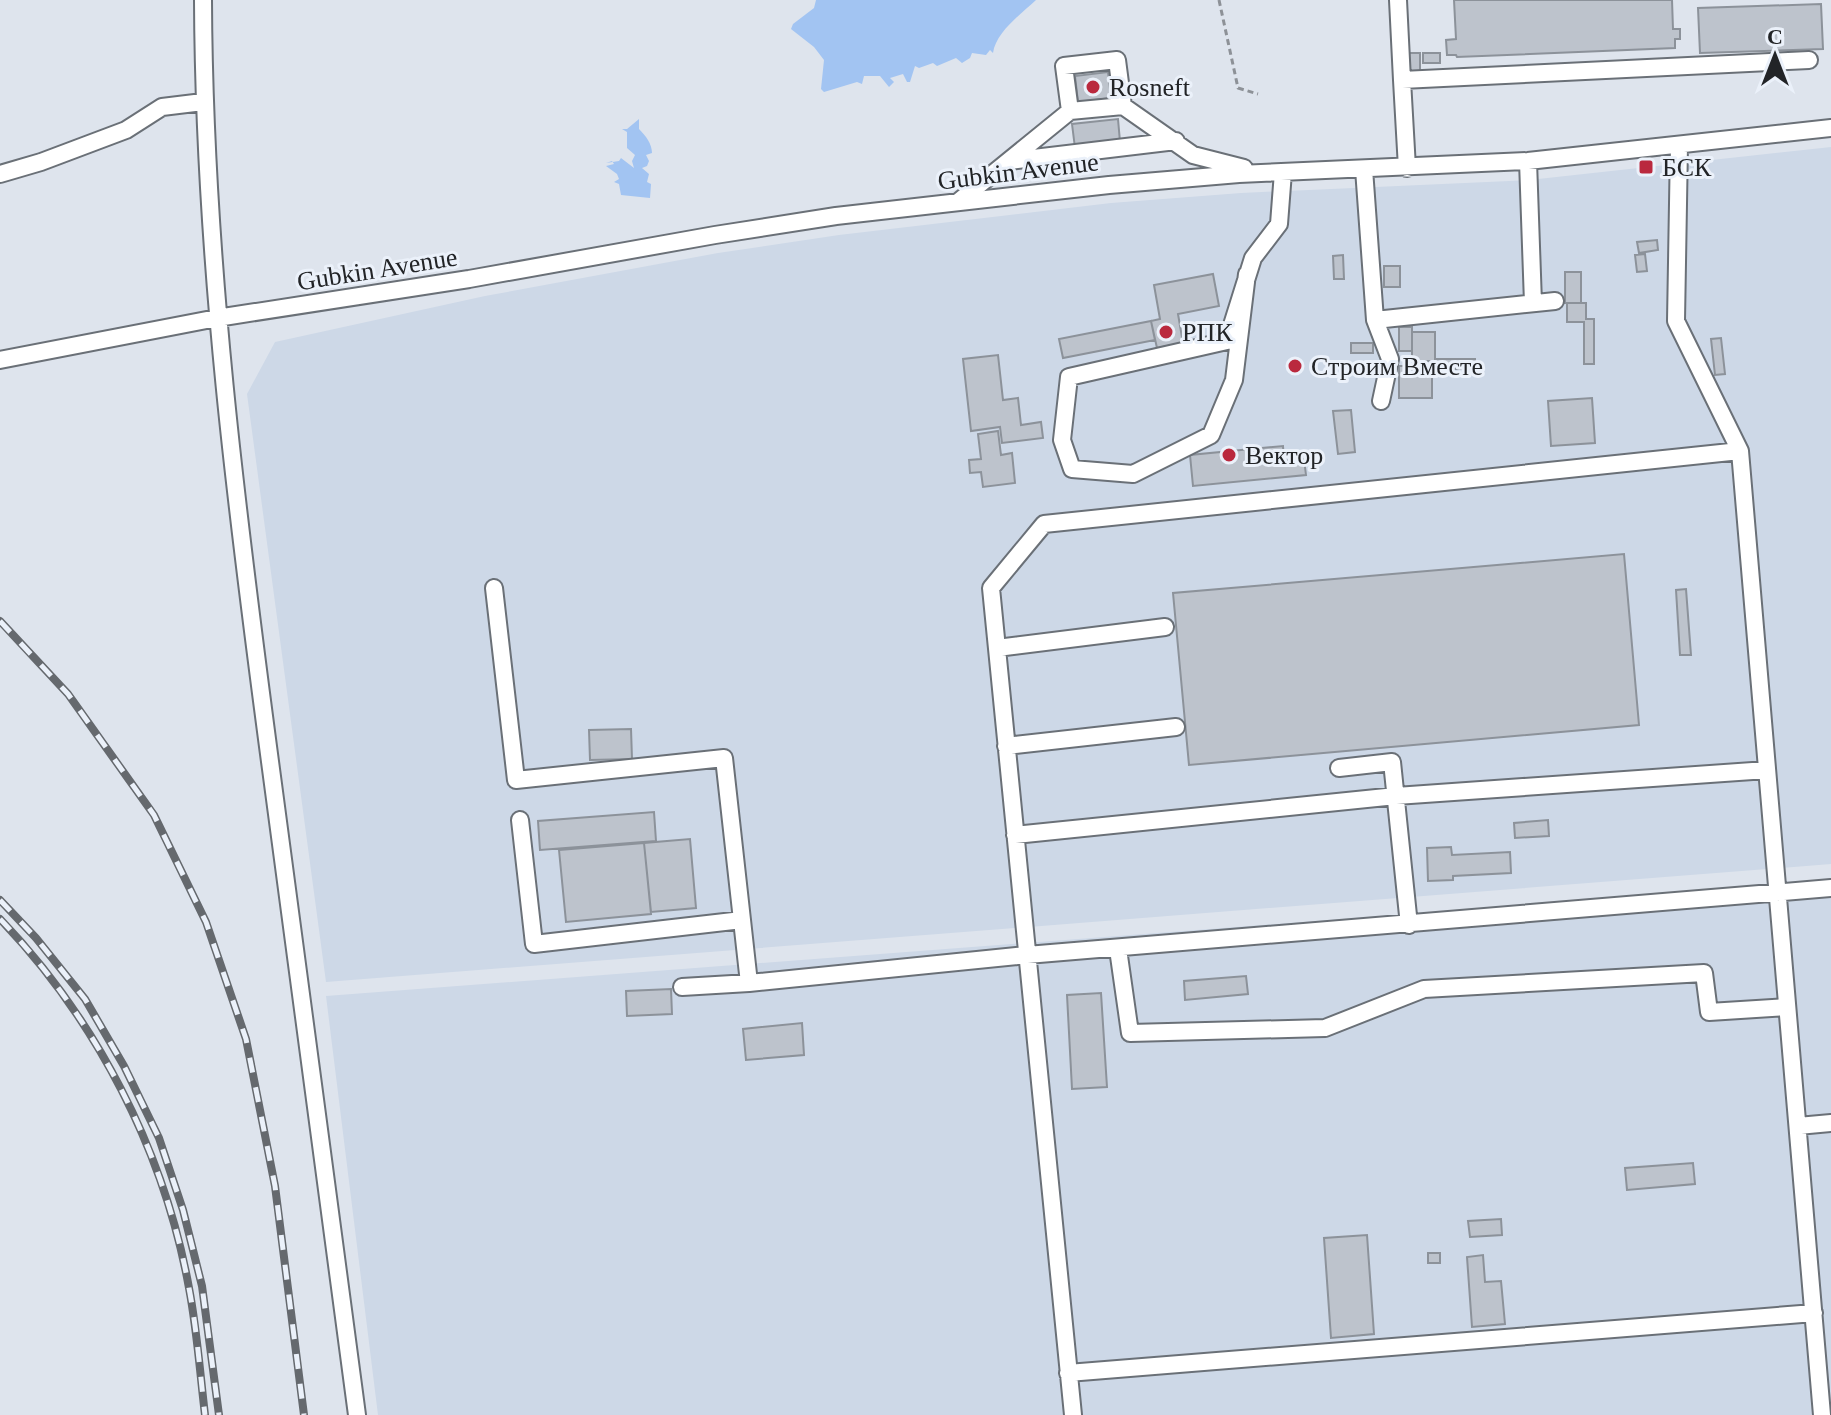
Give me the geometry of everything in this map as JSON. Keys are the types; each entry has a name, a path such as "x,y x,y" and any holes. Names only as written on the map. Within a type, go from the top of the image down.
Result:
{"street":[{"path":"203,0 203,102 217,318 249,605 357,1415"},
{"path":"1398,0 1407,168"},
{"path":"1070,111 1064,66 1117,60 1123,106"},
{"path":"1402,80 1809,60"},
{"path":"0,174 126,130 162,107 203,102"},
{"path":"957,203 1070,111 1123,106 1193,155 1261,173"},
{"name":"Gubkin Avenue","path":"0,360 217,318 469,279 836,216 1109,185 1261,173 1528,161 1831,128"},
{"path":"1009,161 1176,141"},
{"path":"1679,145 1676,321 1740,451 1822,1415"},
{"path":"1528,161 1533,303"},
{"path":"1364,169 1375,320 1390,359 1381,401"},
{"path":"1247,274 1234,380 1211,435 1133,474 1072,469 1062,440 1069,377 1227,341 1247,274 1253,258 1279,224 1283,172"},
{"path":"1375,320 1555,301"},
{"path":"1073,1415 991,588 1044,524 1740,451"},
{"path":"494,588 516,780 724,758 749,983"},
{"path":"997,648 1165,627"},
{"path":"1006,746 1176,727"},
{"path":"1339,768 1392,762 1409,925"},
{"path":"1015,835 1396,796 1767,770"},
{"path":"520,820 534,944 742,920"},
{"path":"682,987 1831,888"},
{"path":"1118,949 1130,1033 1325,1028 1424,989 1704,973 1709,1012 1787,1007"},
{"path":"1798,1126 1831,1123"},
{"path":"1068,1373 1814,1313"}],"path":[{"path":"1219,0 1238,88 1258,94"}],"shaded area":[{"path":"1831,147 1831,864 326,982 247,394 275,342 485,296 718,253 839,235 1111,203 1241,193 1529,180"},
{"path":"1831,882 1831,1415 378,1415 326,996"}],"water":[{"path":"816,0 1036,0 1004,31 993,53 990,50 986,55 972,53 962,63 956,58 937,66 933,63 919,68 915,66 910,82 903,74 890,78 894,82 889,87 880,76 864,76 862,84 857,82 824,92 821,89 824,60 814,47 791,29 814,8"},
{"path":"639,119 639,129 652,150 646,155 649,161 647,166 642,168 649,174 650,198 621,195 619,184 614,182 619,179 617,174 606,166 621,158 634,168 632,161 635,155 627,148 627,132 622,129 627,129"}],"building":[{"path":"1454,0 1672,0 1673,29 1680,29 1680,39 1675,39 1675,48 1457,57 1447,55 1446,40 1456,39"},
{"path":"1821,4 1823,49 1700,53 1698,8"},
{"path":"1407,53 1420,53 1420,74 1407,74"},
{"path":"1423,53 1440,53 1440,63 1423,63"},
{"name":"Rosneft","path":"1108,72 1111,98 1078,102 1075,76"},
{"path":"1118,119 1120,142 1075,148 1072,124"},
{"path":"1657,240 1658,250 1639,253 1637,242"},
{"path":"1645,254 1647,271 1637,272 1635,255"},
{"path":"1343,255 1344,279 1334,279 1333,256"},
{"path":"1384,266 1400,266 1400,287 1384,287"},
{"path":"1565,272 1581,272 1581,303 1565,303"},
{"path":"1213,274 1219,306 1178,314 1183,343 1157,348 1151,321 1160,319 1154,285"},
{"path":"1567,303 1586,303 1586,319 1594,319 1594,364 1584,364 1584,322 1567,322"},
{"path":"1151,321 1155,340 1063,358 1059,339"},
{"path":"1399,327 1412,327 1412,351 1399,351"},
{"path":"1412,332 1435,332 1435,361 1412,361"},
{"path":"1721,338 1725,374 1715,375 1711,339"},
{"path":"1351,343 1373,343 1373,353 1351,353"},
{"path":"998,355 1003,400 1018,398 1021,425 1041,422 1043,438 1002,443 1000,427 971,431 963,359"},
{"path":"1437,359 1475,359 1475,369 1437,369"},
{"path":"1399,366 1432,366 1432,398 1399,398"},
{"path":"1592,398 1595,443 1551,446 1548,401"},
{"path":"1351,410 1355,452 1338,454 1333,411"},
{"path":"998,431 1001,455 1012,453 1015,483 983,487 981,472 970,473 969,460 981,459 978,434"},
{"path":"1283,446 1284,461 1304,459 1306,475 1193,486 1190,455"},
{"path":"1624,554 1639,725 1189,765 1173,593"},
{"path":"1686,589 1691,655 1680,655 1676,590"},
{"path":"631,729 632,759 590,760 589,730"},
{"path":"654,812 656,841 540,850 538,821"},
{"path":"1548,820 1549,836 1515,838 1514,823"},
{"path":"690,839 696,908 651,912 644,843"},
{"path":"644,843 651,914 566,922 559,850"},
{"path":"1451,847 1452,855 1510,852 1511,873 1453,876 1453,880 1428,881 1427,848"},
{"path":"1246,976 1248,994 1185,1000 1184,981"},
{"path":"671,989 672,1014 627,1016 626,991"},
{"path":"1101,993 1107,1087 1072,1089 1067,995"},
{"path":"802,1023 804,1055 746,1060 743,1029"},
{"path":"1693,1163 1695,1184 1627,1190 1625,1168"},
{"path":"1501,1219 1502,1235 1470,1237 1468,1221"},
{"path":"1367,1235 1374,1334 1331,1338 1324,1238"},
{"path":"1428,1253 1440,1253 1440,1263 1428,1263"},
{"path":"1483,1255 1485,1282 1501,1281 1505,1324 1472,1327 1467,1257"}],"railway":[{"path":"0,621 68,694 154,815 206,922 246,1039 275,1186 304,1415"},
{"path":"0,900 36,938 85,999 124,1066 159,1138 183,1210 202,1286 219,1415"},
{"path":"0,919 67,999 121,1089 144,1137 178,1237 189,1288 205,1415"}],"place":[{"name":"Rosneft","path":"1093,87"},
{"name":"БСК","path":"1646,167"},
{"name":"РПК","path":"1166,332"},
{"name":"Строим Вместе","path":"1295,366"},
{"name":"Вектор","path":"1229,455"}]}
